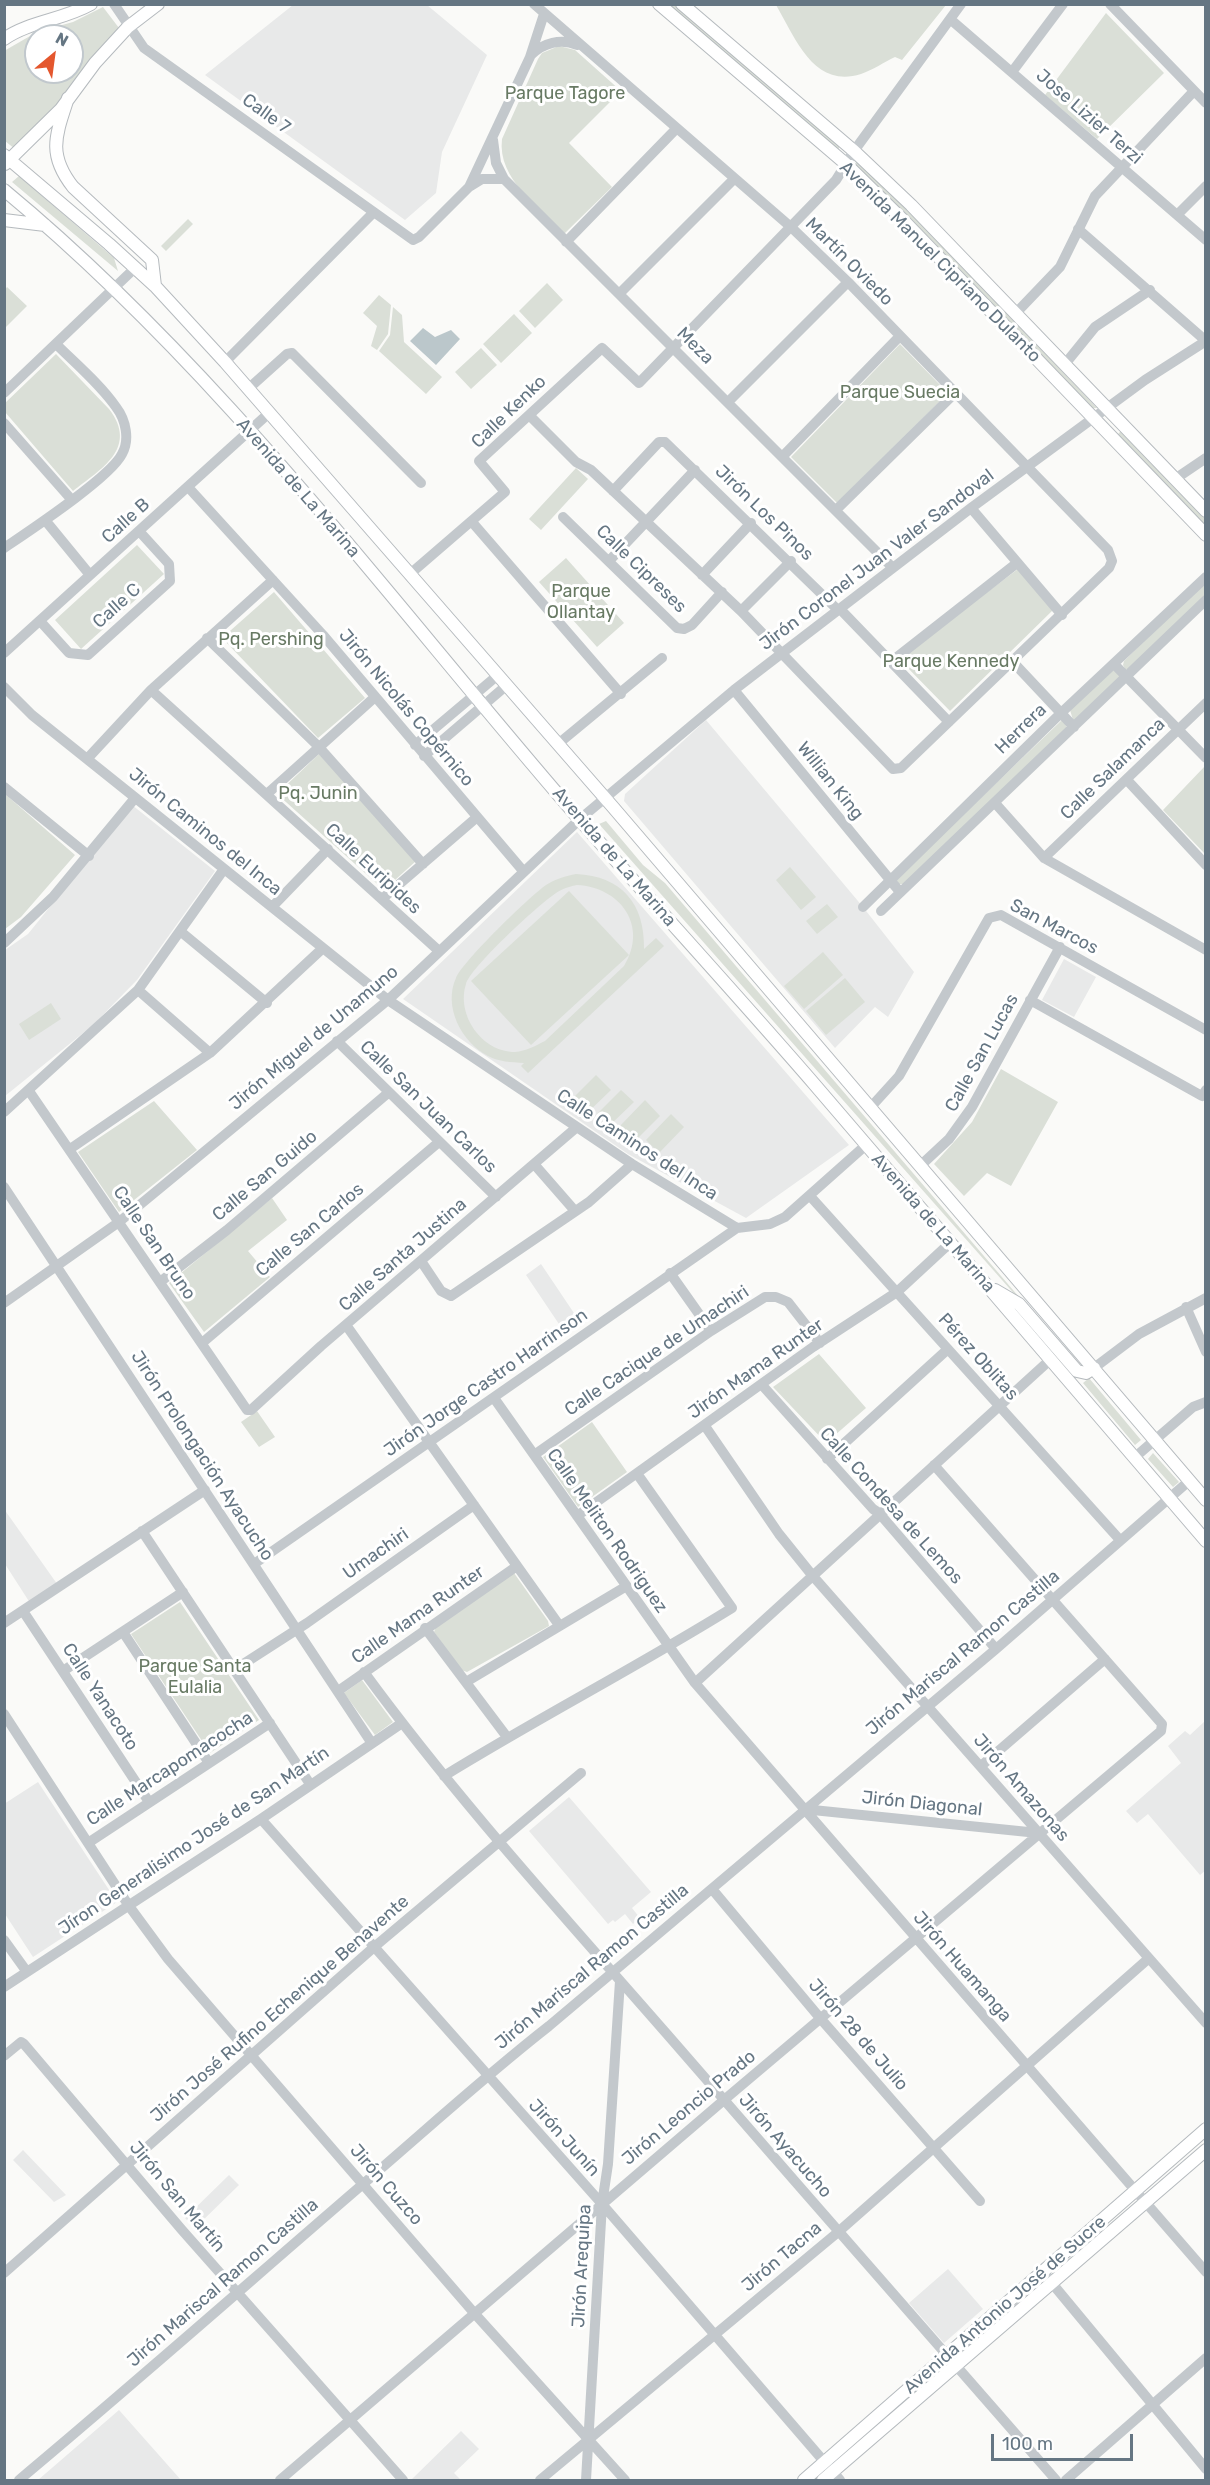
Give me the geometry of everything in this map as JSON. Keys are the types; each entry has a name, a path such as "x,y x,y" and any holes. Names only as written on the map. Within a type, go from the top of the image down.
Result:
{"main road":[{"path":"4,39 10,31 69,15 91,4"},
{"path":"7,160 32,140 68,99 95,63 128,27 158,4"},
{"name":"Avenida Manuel Cipriano Dulanto","path":"659,4 846,164 903,219 1206,535"},
{"name":"Avenida Manuel Cipriano Dulanto","path":"682,4 854,151 911,205 1206,511"},
{"path":"68,99 55,145 62,174 152,260 155,286"},
{"name":"Avenida de La Marina","path":"7,160 155,286 225,362 558,744 1206,1500"},
{"name":"Avenida de La Marina","path":"4,190 47,225 115,287 249,432 476,694 579,819 866,1145 1206,1541"},
{"path":"4,220 47,225"},
{"path":"986,1285 1019,1304 1077,1371 1086,1373 1094,1368"},
{"name":"Avenida Antonio José de Sucre","path":"830,2474 946,2356 1206,2129"},
{"name":"Avenida Antonio José de Sucre","path":"804,2481 830,2474 1206,2150"}],"street":[{"name":"Calle 7","path":"114,4 144,48 411,240 419,237 469,187"},
{"name":"Martín Oviedo","path":"534,4 792,228 848,282 1111,554 1109,568 1062,615"},
{"path":"673,348 792,228 836,180 854,151 961,4"},
{"path":"1012,72 1064,4"},
{"path":"1110,4 1206,103"},
{"path":"469,187 530,57 544,14"},
{"name":"Jose Lizier Terzi","path":"950,19 1206,240"},
{"path":"530,57 549,44 565,42 580,46"},
{"path":"1016,313 1060,267 1095,196 1194,91"},
{"path":"566,242 676,129"},
{"name":"Meza","path":"493,137 496,163 504,179 893,568"},
{"path":"469,187 485,179 504,179"},
{"path":"619,294 734,179"},
{"path":"1177,215 1206,186"},
{"path":"225,362 373,213"},
{"path":"1078,229 1206,341"},
{"path":"4,393 135,268"},
{"path":"728,402 848,282"},
{"path":"1065,364 1095,327 1150,290"},
{"path":"782,457 900,336"},
{"name":"Jirón Coronel Juan Valer Sandoval","path":"579,819 734,690 971,508 1169,363 1206,341"},
{"path":"4,548 45,520 117,463 127,440 126,429 116,406 56,344"},
{"name":"Calle Kenko","path":"410,574 505,492 479,461 603,348 639,383 673,348"},
{"path":"248,388 287,354 292,354 421,483"},
{"path":"836,510 955,393"},
{"name":"Calle B","path":"4,653 270,413"},
{"path":"529,415 576,462 591,470 741,610 893,769 901,768 1062,615 971,508"},
{"path":"4,423 71,499"},
{"name":"Jirón Los Pinos","path":"613,491 659,442 665,442 791,561 892,661 949,722"},
{"path":"1175,479 1206,458"},
{"path":"609,561 695,470"},
{"name":"Jirón Nicolás Copérnico","path":"188,487 273,580 524,872"},
{"name":"Calle Cipreses","path":"563,517 677,628 684,629 692,625 722,592"},
{"path":"45,520 90,575"},
{"path":"472,522 621,694"},
{"path":"702,575 751,523"},
{"name":"Calle C","path":"39,621 69,653 88,655 170,581 169,564 140,531"},
{"path":"741,610 791,561"},
{"path":"892,661 955,614 1017,563"},
{"name":"Herrera","path":"863,907 1061,713 1206,577"},
{"path":"87,759 151,690 273,580"},
{"name":"Herrera","path":"882,911 1206,600"},
{"path":"207,638 318,746 423,864"},
{"path":"558,744 621,694 662,657"},
{"path":"1012,661 1074,727"},
{"path":"1114,664 1206,758"},
{"path":"415,745 498,675"},
{"path":"424,756 507,685"},
{"name":"Jirón Caminos del Inca","path":"4,687 33,715 388,1000"},
{"name":"Calle Euripides","path":"151,690 439,951"},
{"name":"Willian King","path":"734,690 900,892"},
{"path":"267,794 318,746 375,698"},
{"name":"Calle Salamanca","path":"1044,858 1206,704"},
{"path":"1127,780 1206,865"},
{"path":"4,787 89,856"},
{"path":"4,943 53,897 135,798"},
{"path":"995,803 1044,858 1206,950"},
{"path":"382,899 476,818"},
{"name":"Jirón Miguel de Unamuno","path":"4,1303 119,1222 388,1000 579,819"},
{"path":"272,907 328,849"},
{"path":"4,1112 138,990 224,868"},
{"name":"San Marcos","path":"870,1108 899,1076 989,918 1001,915 1206,1030"},
{"path":"180,931 267,1003"},
{"name":"Calle San Lucas","path":"920,1166 959,1127 1060,947"},
{"path":"70,1149 210,1053 267,1003 323,948"},
{"path":"138,990 210,1053"},
{"name":"Calle Caminos del Inca","path":"388,1000 632,1164 737,1228"},
{"path":"1030,1000 1202,1096 1206,1090"},
{"name":"Calle San Juan Carlos","path":"337,1041 496,1197"},
{"name":"Calle San Bruno","path":"29,1091 202,1343 243,1408 251,1410"},
{"name":"Calle San Guido","path":"160,1282 227,1230 388,1093"},
{"name":"Calle Santa Justina","path":"251,1410 346,1325 577,1127"},
{"name":"Calle San Carlos","path":"202,1343 439,1142"},
{"path":"737,1228 770,1224 785,1217 866,1145"},
{"path":"534,1164 575,1211"},
{"path":"421,1261 441,1291 451,1296 575,1211 632,1164"},
{"name":"Jirón Prolongación Ayacucho","path":"4,1187 371,1742"},
{"name":"Pérez Oblitas","path":"810,1196 1120,1540"},
{"name":"Jirón Jorge Castro Harrinson","path":"254,1564 737,1228"},
{"name":"Jirón Mama Runter","path":"577,1516 638,1475 820,1343 897,1292 950,1243"},
{"path":"670,1273 711,1331"},
{"name":"Calle Cacique de Umachiri","path":"534,1455 711,1331 765,1297 776,1297 788,1302 797,1310 820,1343"},
{"path":"1094,1368 1139,1334 1206,1298"},
{"path":"1186,1307 1206,1352"},
{"path":"346,1325 559,1625"},
{"path":"827,1460 948,1349"},
{"path":"695,1683 879,1513 1051,1359"},
{"name":"Calle Condesa de Lemos","path":"762,1385 827,1460 879,1513 996,1649"},
{"name":"Calle Meliton Rodriguez","path":"494,1398 695,1683"},
{"path":"1134,1458 1193,1407 1206,1402"},
{"name":"Jirón Amazonas","path":"705,1426 779,1534 812,1575 1206,2023"},
{"path":"934,1465 1105,1659 981,1766"},
{"path":"444,1776 507,1737 669,1647 732,1608 638,1475"},
{"name":"Jirón Mariscal Ramon Castilla","path":"19,2481 118,2398 236,2291 363,2184 486,2075 549,2026 712,1889 803,1809 996,1649 1189,1481"},
{"path":"4,1623 205,1490"},
{"name":"Umachiri","path":"234,1670 297,1629 474,1505"},
{"path":"142,1531 310,1784"},
{"name":"Calle Mama Runter","path":"338,1691 425,1628 517,1566"},
{"path":"466,1682 626,1587"},
{"path":"63,1671 183,1592"},
{"name":"Calle Yanacoto","path":"23,1611 149,1802"},
{"path":"425,1628 507,1737"},
{"path":"123,1632 209,1763"},
{"name":"Jirón Leoncio Prado","path":"280,2481 820,2018 1163,1728 1105,1659"},
{"name":"Jirón Ayacucho","path":"364,1672 444,1776 837,2233 1056,2481"},
{"name":"Jirón Huamanga","path":"695,1683 1206,2272"},
{"name":"Jirón Cuzco","path":"4,1714 129,1906 168,1959 475,2314 625,2481"},
{"name":"Calle Marcapomacocha","path":"88,1843 270,1723"},
{"name":"Jíron Generalisimo José de San Martín","path":"4,1987 261,1819 402,1723"},
{"name":"Jirón José Rufino Echenique Benavente","path":"4,2273 374,1948 581,1773"},
{"name":"Jirón Diagonal","path":"803,1809 1038,1833"},
{"name":"Jirón Junín","path":"261,1819 602,2204 830,2474"},
{"name":"Jirón 28 de Julio","path":"712,1889 820,2018 980,2201"},
{"path":"4,1940 27,1972"},
{"name":"Jirón Tacna","path":"540,2481 837,2233 1148,1959"},
{"name":"Jirón Arequipa","path":"586,2481 602,2204 608,2164 620,1981"},
{"name":"Jirón San Martín","path":"4,2056 21,2042 403,2481"},
{"path":"1042,2272 1206,2469"},
{"path":"1066,2481 1206,2358"}],"shaded area":[{"path":"293,5 427,5 487,55 442,152 436,193 405,220 205,75"},
{"path":"423,328 435,337 451,330 460,339 436,365 410,341"},
{"path":"706,720 863,907 914,972 888,1017 875,1007 835,1048 624,801 625,794"},
{"path":"132,805 215,871 137,980 93,1025 5,1096 5,950 28,934"},
{"path":"577,832 849,1145 746,1218 628,1154 403,999"},
{"path":"1064,959 1096,977 1074,1017 1042,1000"},
{"path":"541,1264 580,1322 565,1333 526,1275"},
{"path":"4,1509 60,1588 32,1606 5,1564"},
{"path":"1205,1721 1206,1870 1200,1875 1148,1814 1137,1823 1126,1811 1181,1763 1168,1746 1185,1731 1190,1735"},
{"path":"38,1782 117,1902 33,1957 5,1914 4,1804"},
{"path":"569,1797 651,1892 632,1908 640,1918 633,1924 625,1914 615,1922 613,1920 608,1924 529,1831"},
{"path":"23,2150 66,2195 54,2202 13,2160"},
{"path":"229,2175 239,2185 195,2228 185,2218"},
{"path":"948,2269 983,2309 944,2343 909,2303"},
{"path":"119,2410 181,2480 38,2480"},
{"path":"461,2431 479,2449 454,2473 461,2480 412,2479"}],"green space":[{"path":"666,5 677,5 840,145 838,151"},
{"path":"776,5 946,5 902,60 895,57 861,74 844,77 830,74 808,57"},
{"path":"103,7 119,28 84,73 84,24 66,24"},
{"path":"1106,13 1164,73 1097,139 1045,95"},
{"path":"24,39 24,84 75,84 58,106 15,149 5,141 4,51"},
{"name":"Parque Tagore","path":"559,46 575,50 621,91 569,143 612,187 564,234 522,192 506,167 502,154 502,139 538,59 542,53"},
{"path":"857,162 889,189 1097,408 1090,408 854,164"},
{"path":"19,176 114,258 118,271 12,182"},
{"path":"188,219 193,224 166,251 161,246"},
{"path":"547,283 563,300 535,328 519,311"},
{"path":"7,287 27,306 5,328 5,290"},
{"path":"379,295 391,305 388,334 377,350 371,346 377,326 363,313"},
{"path":"393,307 402,315 404,342 442,377 426,394 379,351 390,335"},
{"path":"514,314 532,333 501,363 483,344"},
{"name":"Parque Suecia","path":"900,344 948,393 837,503 791,457"},
{"path":"481,348 497,365 471,389 455,372"},
{"path":"56,354 109,409 117,423 120,435 118,446 105,466 73,491 5,412 4,404"},
{"path":"1121,431 1205,518 1205,529 1116,436"},
{"path":"576,468 588,479 541,530 529,519"},
{"path":"137,545 164,574 81,649 55,620"},
{"name":"Parque Ollantay","path":"566,558 624,623 597,647 539,582"},
{"name":"Parque Kennedy","path":"1018,569 1053,610 950,711 901,661 902,656"},
{"path":"1205,582 1205,597 1129,669 1125,669 1124,661"},
{"name":"Pq. Pershing","path":"274,592 365,698 318,738 222,638"},
{"path":"1115,670 1120,675 1119,678 1076,720 1073,720 1070,710 1111,671"},
{"path":"1063,719 1067,728 903,884 899,884 896,879"},
{"name":"Pq. Junin","path":"319,754 416,861 384,890 277,794"},
{"path":"1206,766 1205,854 1163,810"},
{"path":"5,794 75,855 21,917 5,929"},
{"path":"606,821 643,865 665,883 1078,1366 599,824"},
{"path":"790,867 816,897 801,910 776,880"},
{"path":"576,874 606,880 628,895 640,919 644,949 656,938 664,946 528,1073 521,1066 524,1063 492,1058 470,1042 463,1033 453,1011 453,989 461,970 512,915 546,885 557,879","holes":["577,885 592,887 617,901 626,911 631,923 633,937 631,951 624,966 545,1041 515,1052 492,1046 482,1039 468,1019 464,996 470,976 505,938 555,894"]},
{"path":"569,891 629,955 531,1045 471,981"},
{"path":"827,904 838,917 817,934 806,921"},
{"path":"823,952 843,975 804,1009 784,986"},
{"path":"845,978 865,1002 826,1035 806,1011"},
{"path":"51,1003 61,1019 29,1040 19,1024"},
{"path":"1001,1069 1058,1102 1011,1186 987,1173 964,1196 934,1164 972,1122"},
{"path":"596,1075 611,1090 584,1116 570,1101"},
{"path":"621,1090 634,1102 609,1126 597,1114"},
{"path":"645,1100 660,1116 635,1141 620,1126"},
{"path":"154,1101 197,1150 119,1212 78,1152"},
{"path":"671,1114 684,1127 659,1153 646,1140"},
{"path":"272,1198 287,1220 248,1251 270,1277 204,1332 169,1283"},
{"path":"819,1354 866,1408 826,1443 773,1387"},
{"path":"1089,1378 1141,1440 1135,1445 1083,1383"},
{"path":"257,1411 275,1437 259,1447 241,1422"},
{"path":"592,1422 627,1472 578,1507 543,1457"},
{"path":"1153,1453 1179,1482 1173,1487 1148,1459"},
{"path":"514,1573 548,1621 549,1626 467,1672 461,1670 434,1632 436,1627"},
{"name":"Parque Santa Eulalia","path":"180,1602 259,1720 210,1753 131,1634"},
{"path":"362,1680 393,1722 375,1735 344,1693"}]}
